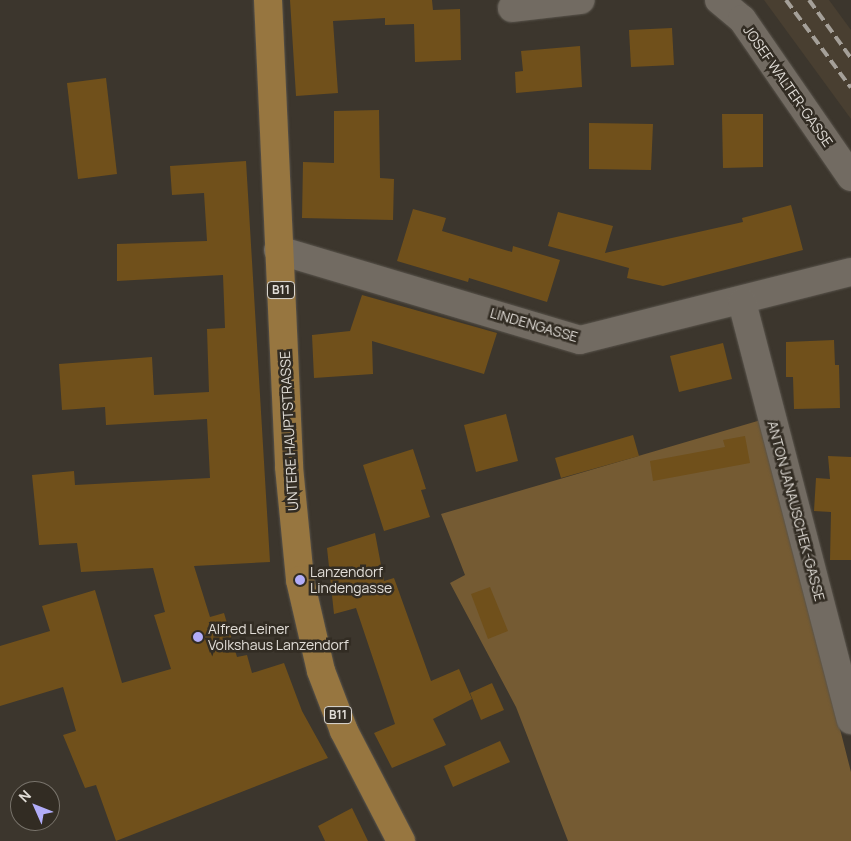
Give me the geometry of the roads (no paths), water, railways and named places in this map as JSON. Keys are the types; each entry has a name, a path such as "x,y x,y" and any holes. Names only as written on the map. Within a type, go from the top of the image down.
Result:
{"main road":[{"name":"UNTERE HAUPTSTRASSE","path":"268,0 289,467 300,580 311,638 344,731 401,841"}],"street":[{"path":"512,8 581,0"},
{"name":"JOSEF WALTER-GASSE","path":"719,0 742,19 851,176"},
{"name":"LINDENGASSE","path":"278,250 580,340 742,302 851,272"},
{"name":"ANTON JANAUSCHEK-GASSE","path":"742,302 851,720"}],"railway":[{"path":"786,0 851,88"},
{"path":"809,0 851,58"}],"place":[{"name":"Lanzendorf Lindengasse","path":"300,580"},
{"name":"Alfred Leiner Volkshaus Lanzendorf","path":"198,637"}]}
